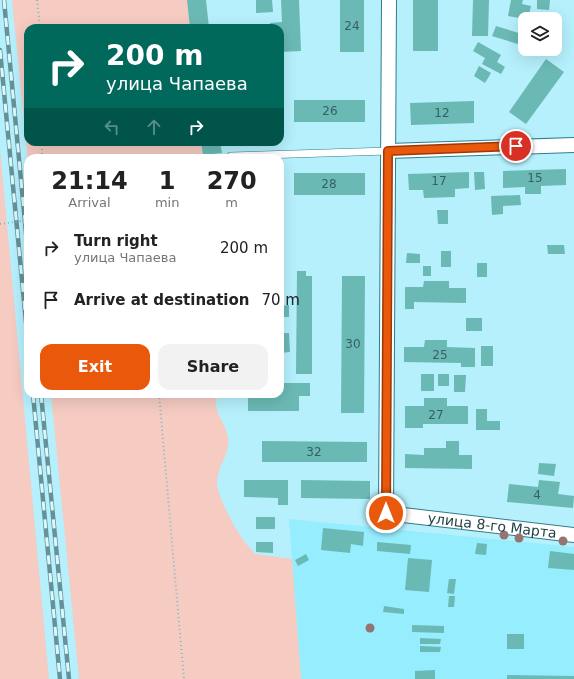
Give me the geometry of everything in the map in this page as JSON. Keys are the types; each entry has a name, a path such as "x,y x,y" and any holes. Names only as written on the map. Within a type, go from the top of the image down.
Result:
{"street":[{"path":"389,0 388,151 574,144"},
{"name":"улица 8-го Марта","path":"388,151 386,513 574,535"}],"lane":[{"path":"284,154 388,151"}],"path":[{"path":"37,0 40,24"},
{"path":"0,224 24,221"},
{"path":"159,398 184,679"}],"shaded area":[{"path":"12,0 187,0 190,24 24,24 24,122"},
{"path":"26,146 202,146 202,154 27,154"},
{"path":"0,149 49,679 0,679"},
{"path":"51,398 217,398 217,410 227,431 228,437 228,448 219,470 217,484 223,503 243,540 255,554 292,559 301,679 79,679"},
{"path":"289,519 574,547 574,679 301,679"}],"building":[{"path":"187,0 206,0 209,24 190,24"},
{"path":"256,0 272,0 273,12 256,13"},
{"path":"281,0 299,0 301,51 284,52 284,24 270,24 282,22"},
{"path":"340,0 364,0 364,52 340,52"},
{"path":"413,0 438,0 438,51 413,51"},
{"path":"473,0 489,0 488,36 472,36"},
{"path":"511,0 523,0 522,4 531,6 530,12 518,12 518,18 508,16"},
{"path":"537,0 550,0 549,10 537,9"},
{"path":"496,26 518,33 518,44 492,36"},
{"path":"478,42 501,55 497,62 505,67 501,74 482,64 485,58 473,51"},
{"path":"546,59 564,72 526,124 509,112"},
{"path":"479,66 491,73 485,83 474,76"},
{"path":"294,100 365,100 365,122 294,122"},
{"path":"474,101 474,123 411,125 410,103"},
{"path":"202,146 221,146 222,153 203,154"},
{"path":"566,169 566,185 541,186 541,194 525,194 525,187 503,188 503,171"},
{"path":"469,172 469,188 455,189 455,197 424,198 423,190 409,190 408,174"},
{"path":"474,172 484,172 485,189 475,190"},
{"path":"294,173 365,173 365,195 294,195"},
{"path":"520,195 521,205 503,206 503,214 492,215 491,196"},
{"path":"437,210 448,210 448,224 438,224"},
{"path":"547,245 564,245 565,254 548,254"},
{"path":"441,251 451,251 451,267 441,267"},
{"path":"407,253 420,254 420,263 406,263"},
{"path":"477,263 487,263 487,277 477,277"},
{"path":"423,266 431,266 431,276 423,276"},
{"path":"297,271 306,271 306,276 312,276 312,374 296,374"},
{"path":"342,276 365,276 364,413 341,413"},
{"path":"424,281 449,281 449,288 466,288 466,303 414,302 414,309 405,309 405,287 423,287"},
{"path":"289,305 289,317 284,317 284,306"},
{"path":"466,318 482,318 482,331 466,331"},
{"path":"284,333 289,333 290,352 284,353"},
{"path":"425,340 447,340 447,347 475,348 475,367 461,367 461,363 404,362 404,347 424,347"},
{"path":"481,346 493,346 493,366 481,366"},
{"path":"421,374 434,374 434,391 421,391"},
{"path":"438,374 449,374 449,386 438,386"},
{"path":"454,375 466,375 465,392 454,392"},
{"path":"284,383 310,383 310,396 299,396 299,411 248,411 248,398 284,398"},
{"path":"424,398 447,398 447,406 468,406 468,424 423,424 423,428 405,428 405,406 424,406"},
{"path":"476,409 487,409 487,421 500,421 500,430 476,430"},
{"path":"262,441 367,442 367,462 262,462"},
{"path":"446,441 459,441 459,455 472,455 472,469 405,468 405,454 424,455 424,448 446,448"},
{"path":"539,463 556,464 554,476 538,474"},
{"path":"244,480 288,480 288,505 278,505 278,498 244,497"},
{"path":"301,480 370,481 370,499 301,498"},
{"path":"539,480 560,482 558,494 574,496 573,508 507,502 509,484 538,487"},
{"path":"256,517 275,517 275,529 256,529"},
{"path":"323,528 364,532 363,546 351,544 350,553 321,550"},
{"path":"256,542 273,542 273,553 256,552"},
{"path":"377,542 411,545 410,554 377,551"},
{"path":"477,543 487,544 486,555 475,554"},
{"path":"550,551 574,554 574,570 548,568"},
{"path":"306,554 309,560 298,566 295,560"},
{"path":"408,558 432,560 429,592 405,590"},
{"path":"449,579 456,579 454,594 447,593"},
{"path":"449,596 455,596 454,607 448,607"},
{"path":"384,606 404,609 404,614 383,612"},
{"path":"412,625 444,626 444,633 412,632"},
{"path":"507,634 524,634 524,649 507,649"},
{"path":"420,638 441,639 440,644 420,644"},
{"path":"420,646 441,647 440,652 420,652"},
{"path":"435,670 435,679 415,679 415,671"},
{"path":"507,675 574,676 574,679 507,679"}],"railway":[{"path":"4,0 24,212"},
{"path":"0,50 24,301"},
{"path":"33,398 60,679"},
{"path":"41,398 69,679"}],"route":[{"path":"386,513 388,151 516,146"}]}
